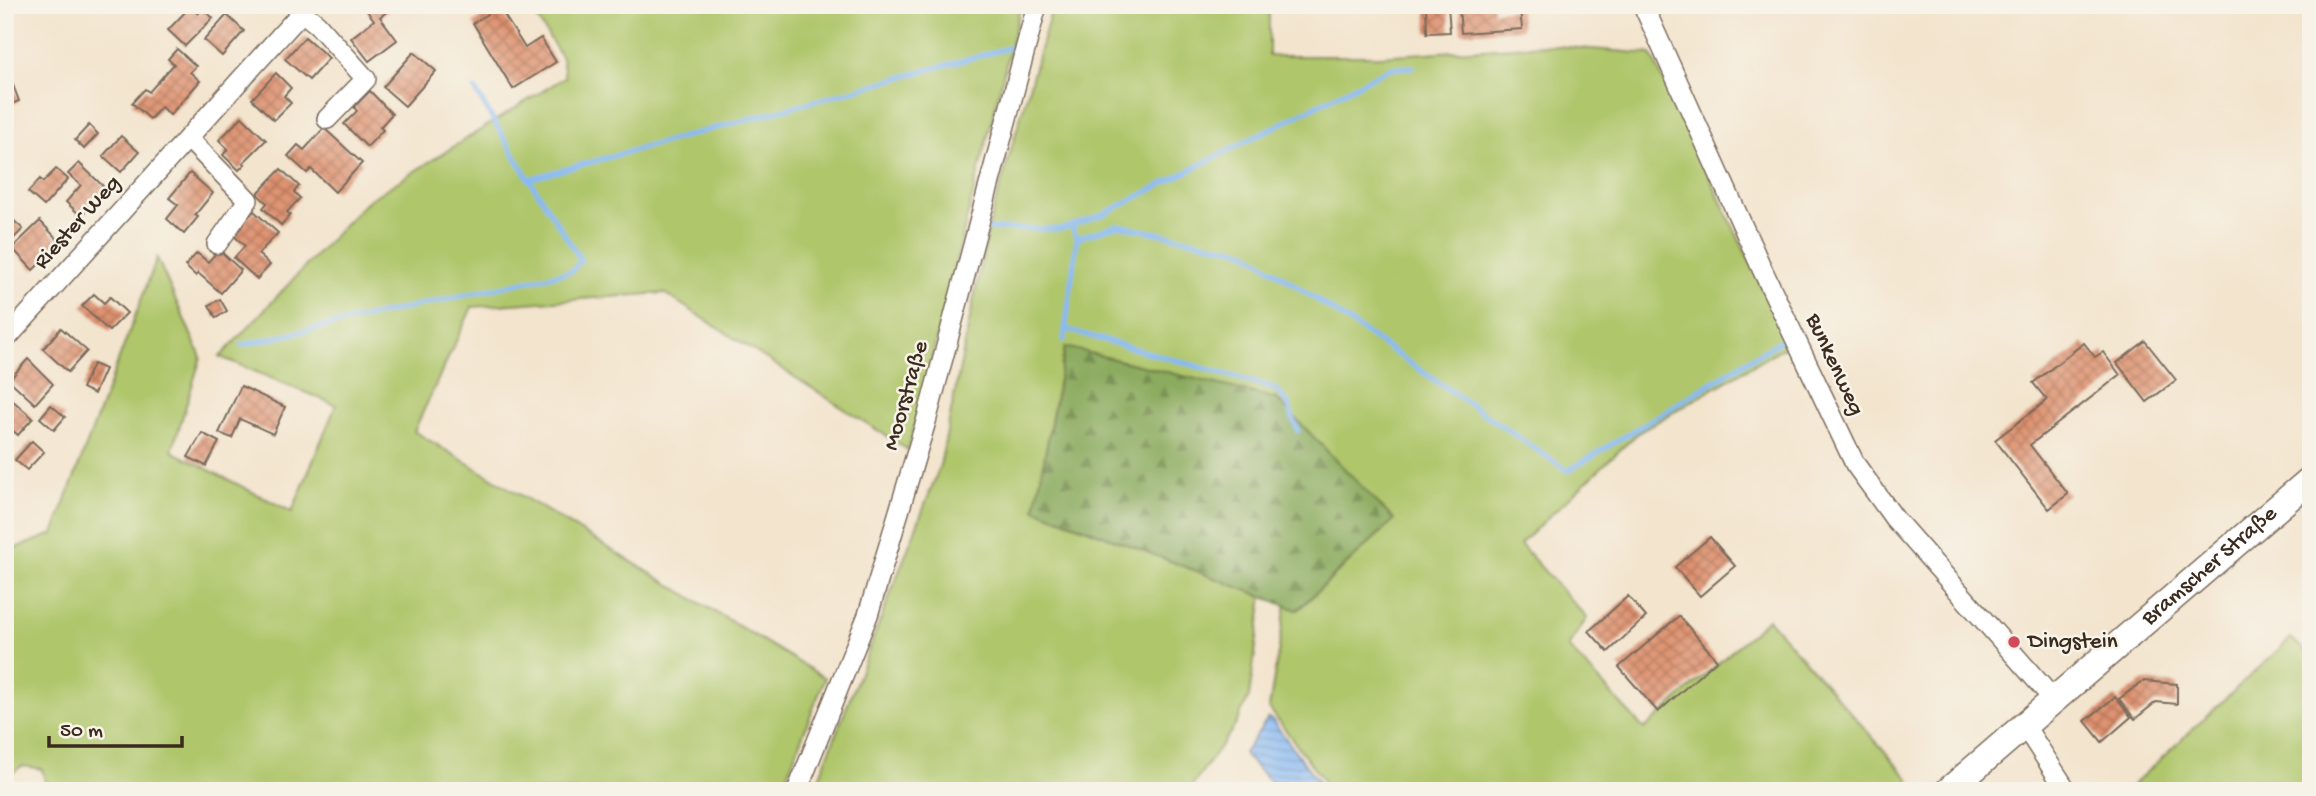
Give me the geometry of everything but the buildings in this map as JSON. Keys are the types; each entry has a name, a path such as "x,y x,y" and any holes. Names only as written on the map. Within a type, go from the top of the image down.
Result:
{"street":[{"name":"Moorstraße","path":"797,791 872,602 931,404 1037,5"},
{"name":"Bunkenweg","path":"1643,5 1768,283 1855,464 1894,518 2054,700"},
{"name":"Riester Weg","path":"5,340 303,9 366,79 327,119"},
{"path":"188,138 248,200 217,244"},
{"name":"Bramscher Straße","path":"1948,791 2311,479"},
{"path":"2024,726 2067,791"}],"green space":[{"path":"529,5 1021,5 908,450 664,293 472,307 414,431 825,678 781,791 47,791 42,769 22,766 5,778 5,552 53,534 157,258 201,357 172,451 292,512 336,405 220,357 367,201 565,77 562,58"},
{"path":"1053,5 1269,5 1269,56 1380,56 1543,45 1651,54 1789,344 1638,433 1520,544 1587,618 1568,647 1644,729 1768,619 1910,780 1898,791 1651,791 1647,786 1641,791 1331,791 1269,708 1286,605 1298,610 1394,520 1065,347 1035,509 1263,596 1249,697 1235,726 1188,791 814,791 940,466 988,229"},
{"path":"1065,347 1277,399 1394,520 1297,610 1035,509"},
{"path":"2291,638 2311,656 2311,791 2126,791"}],"water":[{"path":"1268,718 1325,791 1280,791 1246,757 1244,753"}],"waterway":[{"path":"529,179 1019,45"},
{"path":"986,229 1061,229 1102,215 1390,68 1413,67"},
{"path":"242,345 572,271 581,260 475,90"},
{"path":"1071,226 1077,238 1118,225 1245,251 1568,471 1780,341"},
{"path":"1064,340 1077,238"},
{"path":"1065,329 1274,388 1287,402 1298,431"}],"place":[{"name":"Dingstein","path":"2014,642"}]}
